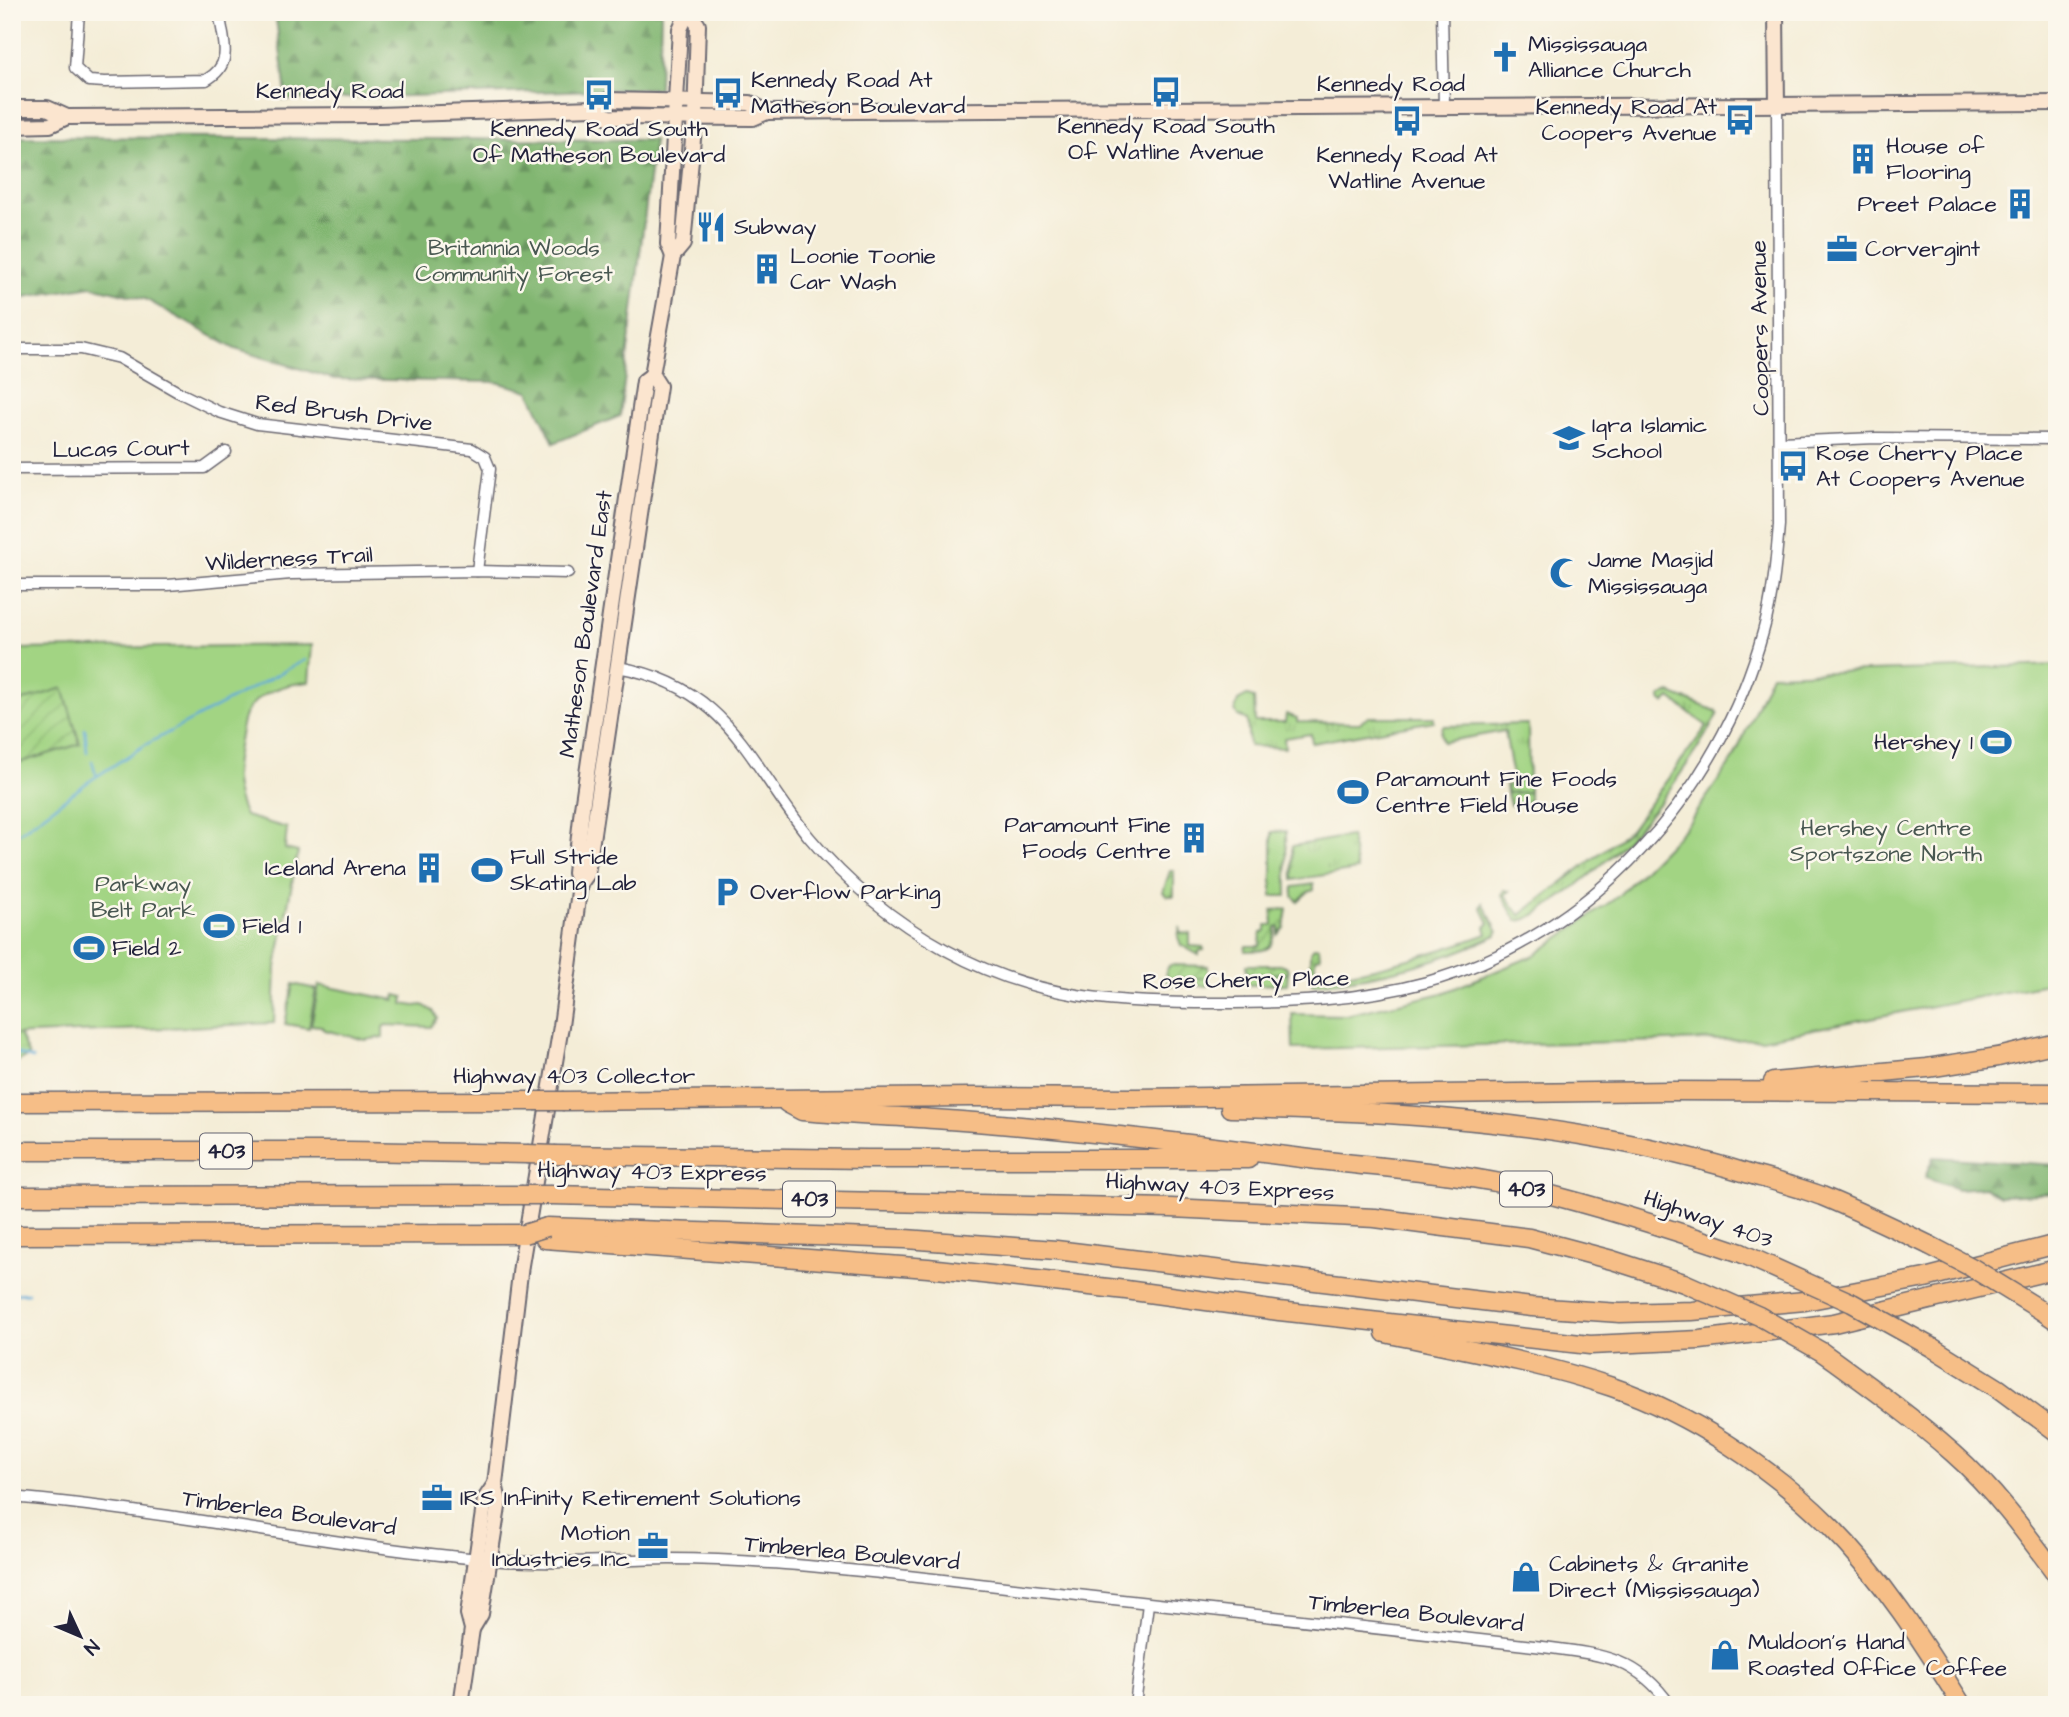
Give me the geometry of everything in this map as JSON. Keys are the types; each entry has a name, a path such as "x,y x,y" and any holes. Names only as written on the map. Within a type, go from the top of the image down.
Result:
{"highway":[{"path":"1671,1091 1927,1068 2057,1044"},
{"path":"1136,1098 1671,1091 2057,1093"},
{"path":"1136,1098 1219,1108 1296,1109 1474,1121 1594,1135 1718,1164 1821,1195 1929,1245 1971,1267 2057,1321"},
{"name":"Highway 403 Collector","path":"12,1102 1136,1098"},
{"path":"780,1100 802,1111 1071,1131 1216,1145 1304,1158"},
{"name":"Highway 403 Express","path":"12,1151 337,1151 867,1159 1304,1158"},
{"name":"Highway 403","path":"1304,1158 1432,1171 1526,1189 1663,1226 1741,1253 1852,1303 1933,1348 1999,1389 2057,1433"},
{"name":"Highway 403 Express","path":"12,1196 551,1195 1171,1208 1375,1219 1529,1238 1684,1283 1759,1316 1822,1352 1895,1405 1955,1455 2022,1527 2057,1576"},
{"path":"546,1233 928,1268 1126,1290 1279,1311 1590,1345 1700,1340 1834,1323 2057,1269"},
{"path":"12,1235 546,1233 905,1239 1056,1250 1532,1307 1620,1313 1692,1311 1805,1301 1925,1278 2057,1244"},
{"path":"1279,1311 1523,1361 1613,1387 1670,1410 1720,1440 1780,1482 1830,1526 1885,1590 1925,1645 1962,1705"}],"street":[{"path":"79,12 75,68 89,81 105,82 206,80 215,75 223,68 225,57 219,12"},
{"name":"Matheson Boulevard East","path":"461,1705 472,1629 468,1614 499,1501 495,1484 521,1265 561,1026 580,884 587,874 618,667 659,386 652,375 673,256 683,244 695,118 698,26 688,12 680,29 668,244 673,256"},
{"path":"1442,12 1444,106"},
{"path":"1776,12 1777,106"},
{"name":"Kennedy Road","path":"12,126 50,125 67,117 378,114 594,108 608,100 750,103 767,112"},
{"name":"Kennedy Road","path":"594,108 608,117 753,118 767,112 2057,103"},
{"name":"Coopers Avenue","path":"1777,106 1780,442 1876,438 2057,439"},
{"name":"Kennedy Road","path":"12,108 47,108 67,117"},
{"name":"Red Brush Drive","path":"12,349 81,349 119,358 219,412 257,424 472,449 485,457 490,469 477,571"},
{"name":"Matheson Boulevard East","path":"580,884 575,873 582,808 644,381 652,375"},
{"name":"Rose Cherry Place","path":"618,667 665,680 685,691 719,717 740,738 807,834 862,893 925,938 973,964 1040,988 1111,1001 1306,1002 1363,996 1431,981 1519,944 1598,891 1640,852 1680,804 1697,779 1733,711 1748,678 1764,630 1776,563 1780,442"},
{"name":"Lucas Court","path":"12,469 204,468 226,452"},
{"name":"Wilderness Trail","path":"12,585 168,585 291,574 477,571 568,573"},
{"name":"Timberlea Boulevard","path":"12,1497 145,1512 483,1559 583,1562 670,1559 874,1573 1601,1654 1627,1663 1645,1676 1670,1705"},
{"path":"1135,1705 1148,1604"}],"green space":[{"path":"275,12 661,12 659,88 284,100 285,86"},
{"name":"Britannia Woods Community Forest","path":"12,137 654,140 620,416 554,443 529,391 496,382 334,379 235,349 145,299 92,286 12,299"},
{"name":"Parkway Belt Park","path":"312,645 309,682 272,691 256,700 250,707 245,715 235,766 236,790 245,816 287,828 285,849 298,852 276,967 274,1023 12,1035 12,649"},
{"name":"Hershey Centre Sportszone North","path":"2057,665 2057,982 1762,1039 1293,1049 1292,1014 1346,1015 1443,993 1535,955 1617,897 1685,828 1734,758 1771,674"},
{"path":"63,688 80,744 12,765 12,704"},
{"path":"1670,693 1718,714 1685,768 1647,818 1604,863 1541,911 1517,921 1502,896 1504,890 1509,891 1505,895 1520,915 1630,830 1707,726 1670,698 1665,703 1662,701 1660,697"},
{"path":"1247,696 1254,698 1255,722 1285,722 1286,714 1297,718 1297,722 1359,723 1369,717 1434,717 1434,721 1312,743 1311,734 1284,738 1285,748 1249,746 1247,720 1238,716 1235,710 1238,701"},
{"path":"1528,724 1529,792 1507,793 1506,785 1514,784 1505,731 1443,742 1441,733 1443,726"},
{"path":"1529,792 1529,802 1510,805 1507,793"},
{"path":"1286,831 1287,896 1272,896 1272,832"},
{"path":"1350,836 1357,870 1293,880 1292,846"},
{"path":"1170,871 1174,871 1174,896 1167,896 1163,892"},
{"path":"1314,884 1314,890 1298,901 1293,896 1293,887"},
{"path":"1483,903 1498,932 1497,935 1452,954 1407,968 1337,981 1313,984 1310,982 1310,952 1315,947 1319,948 1320,957 1315,958 1315,971 1326,970 1328,977 1409,959 1487,934 1485,927 1489,923 1481,907"},
{"path":"1287,909 1284,928 1278,934 1279,927 1276,927 1273,942 1267,949 1245,951 1246,946 1260,946 1261,933 1266,932 1266,925 1273,925 1272,910"},
{"path":"1180,927 1181,933 1190,934 1190,946 1203,947 1204,950 1199,951 1199,955 1181,945 1178,937"},
{"path":"1170,965 1208,966 1208,978 1167,978 1166,970"},
{"path":"1246,965 1283,965 1287,967 1288,973 1247,975"},
{"path":"1288,973 1287,984 1247,985 1247,975"},
{"path":"1167,978 1208,978 1208,986 1167,985"},
{"path":"293,984 316,989 309,1028 285,1024"},
{"path":"319,985 395,1000 396,995 404,997 403,1004 423,1005 434,1012 437,1018 431,1027 386,1025 383,1027 383,1037 366,1040 324,1030 321,1026 311,1025"},
{"path":"12,1028 19,1034 29,1056 12,1064"},
{"path":"1933,1157 2057,1165 2057,1193 2000,1196 1984,1187 1958,1189 1925,1178"}],"waterway":[{"path":"12,838 88,782 145,745 305,660"},
{"path":"85,729 87,752"},
{"path":"92,761 96,774"},
{"path":"12,1052 33,1059"},
{"path":"12,1294 28,1293"}],"place":[{"name":"Mississauga Alliance Church","path":"1505,57"},
{"name":"Kennedy Road South Of Watline Avenue","path":"1166,92"},
{"name":"Kennedy Road At Matheson Boulevard","path":"728,93"},
{"name":"Kennedy Road South Of Matheson Boulevard","path":"599,95"},
{"name":"Kennedy Road At Coopers Avenue","path":"1740,120"},
{"name":"Kennedy Road At Watline Avenue","path":"1407,121"},
{"name":"House of Flooring","path":"1863,159"},
{"name":"Preet Palace","path":"2020,204"},
{"name":"Subway","path":"711,227"},
{"name":"Corvergint","path":"1842,249"},
{"name":"Loonie Toonie Car Wash","path":"767,269"},
{"name":"Iqra Islamic School","path":"1569,438"},
{"name":"Rose Cherry Place At Coopers Avenue","path":"1793,466"},
{"name":"Jame Masjid Mississauga","path":"1565,573"},
{"name":"Hershey 1","path":"1996,742"},
{"name":"Paramount Fine Foods Centre Field House","path":"1353,792"},
{"name":"Paramount Fine Foods Centre","path":"1194,838"},
{"name":"Iceland Arena","path":"429,868"},
{"name":"Full Stride Skating Lab","path":"487,870"},
{"name":"Overflow Parking","path":"727,892"},
{"name":"Field 1","path":"219,926"},
{"name":"Field 2","path":"89,948"},
{"name":"IRS Infinity Retirement Solutions","path":"437,1498"},
{"name":"Motion Industries Inc","path":"653,1546"},
{"name":"Cabinets & Granite Direct (Mississauga)","path":"1526,1577"},
{"name":"Muldoon's Hand Roasted Office Coffee","path":"1725,1655"}]}
